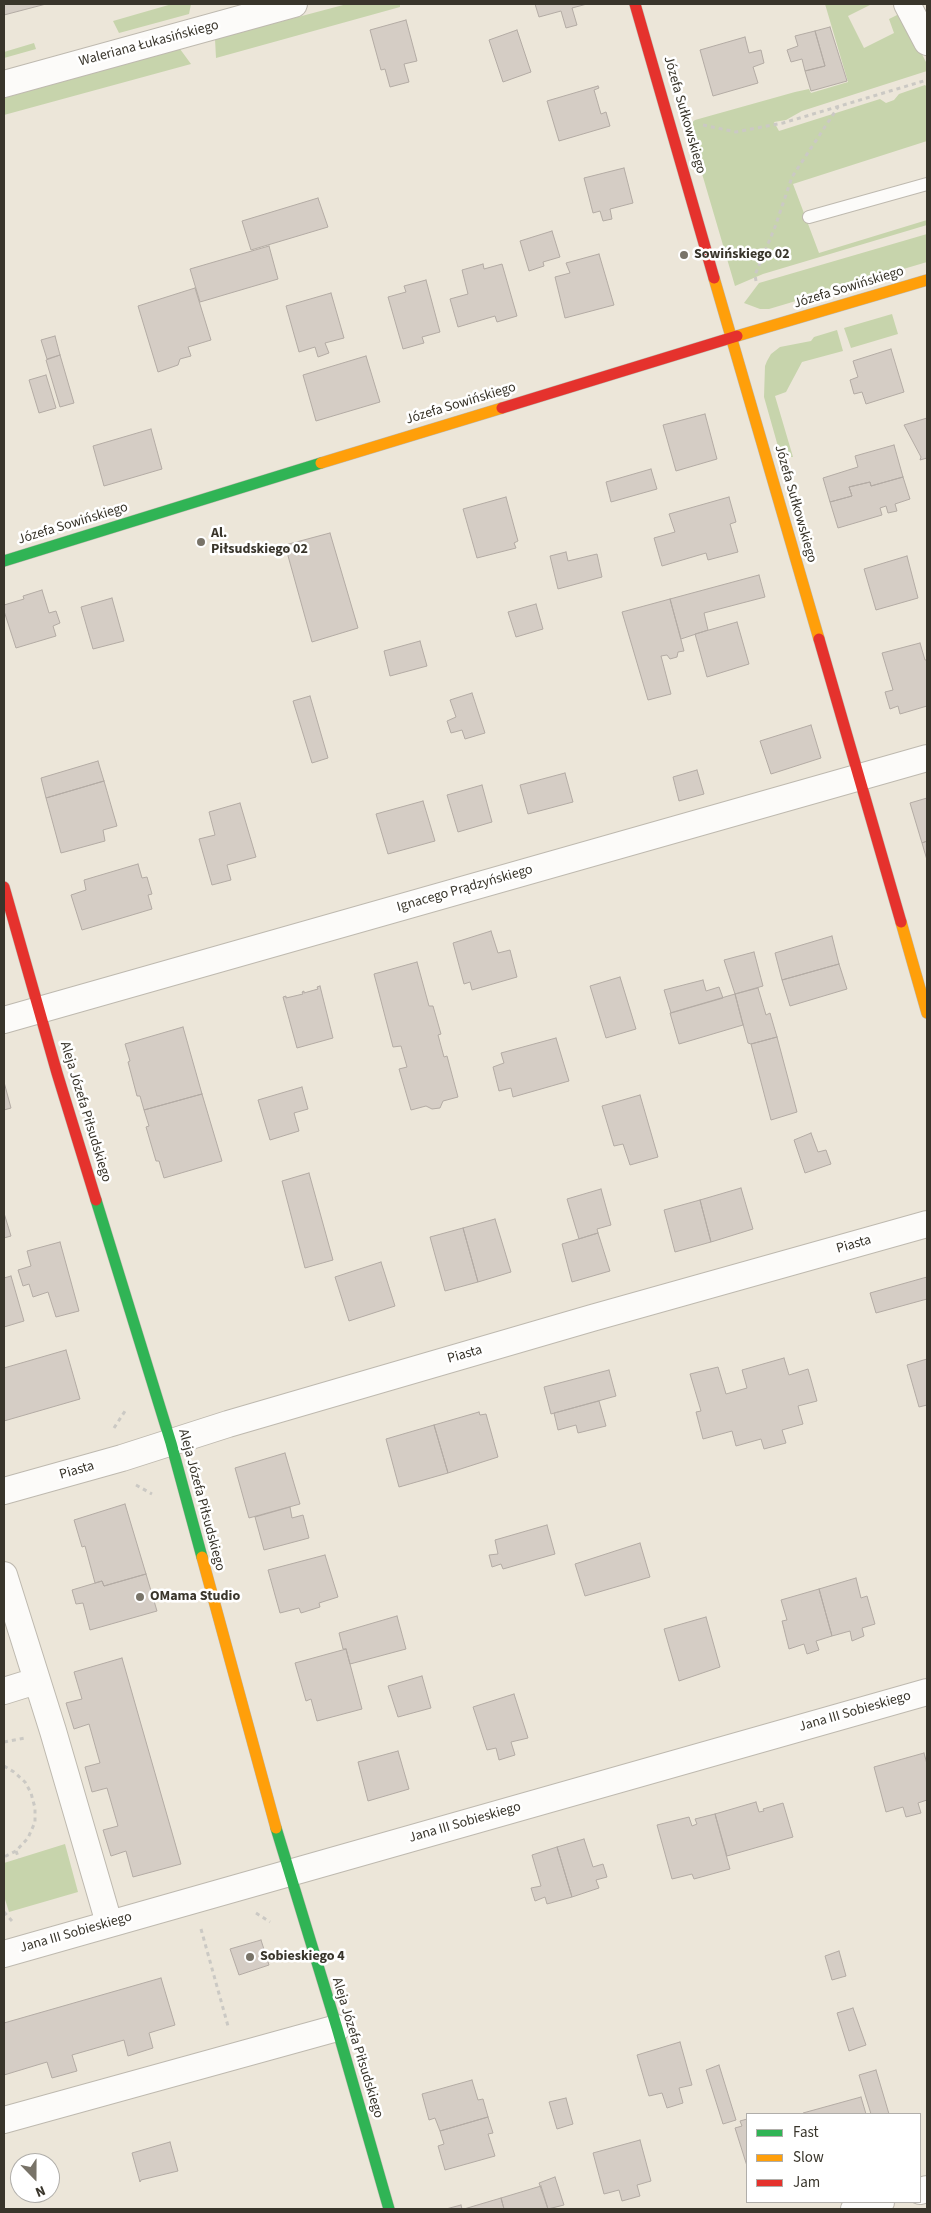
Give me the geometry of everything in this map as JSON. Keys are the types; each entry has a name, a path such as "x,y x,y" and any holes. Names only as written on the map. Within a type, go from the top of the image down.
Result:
{"street":[{"name":"Waleriana Łukasińskiego","path":"4,84 294,4"},
{"name":"Józefa Sułkowskiego","path":"636,4 927,1013"},
{"path":"907,4 927,42"},
{"name":"Józefa Sowińskiego","path":"4,561 927,280"},
{"name":"Ignacego Prądzyńskiego","path":"4,1020 927,758"},
{"name":"Aleja Józefa Piłsudskiego","path":"4,887 38,1009 170,1443 288,1873 337,2028 389,2209"},
{"name":"Piasta","path":"4,1491 170,1443 266,1412 927,1224"},
{"path":"4,1575 58,1748 109,1923"},
{"path":"4,1692 36,1681"},
{"name":"Jana III Sobieskiego","path":"4,1954 927,1692"},
{"path":"4,2120 337,2028"},
{"path":"854,2209 877,2203"}],"lane":[{"path":"810,217 927,184"}],"path":[{"path":"670,119 736,132 783,123 927,80"},
{"path":"756,281 756,275 792,177 839,106"},
{"path":"4,1766 25,1782 35,1808 32,1831 16,1851 4,1857"},
{"path":"16,1851 18,1859"},
{"path":"193,1899 236,2056"}],"green space":[{"path":"172,4 191,4 189,14 119,33 113,21"},
{"path":"347,4 400,4 400,7 216,58 215,39"},
{"path":"825,4 872,4 848,16 864,48 894,33 889,19 901,13 927,64 927,71 802,111 786,120 774,122 779,131 880,99 886,103 894,100 899,94 925,85 927,87 927,141 793,184 819,253 927,220 927,225 763,274 735,286 688,126 695,120 795,92 809,89 811,93 848,82"},
{"path":"34,43 36,49 4,58 4,52"},
{"path":"180,49 191,64 4,115 4,98"},
{"path":"927,234 927,262 769,309 760,309 744,303 759,283"},
{"path":"892,314 898,334 851,348 844,328"},
{"path":"837,330 843,351 802,362 786,392 775,396 793,457 781,457 764,397 765,366 767,361 771,354 780,347 811,341 814,337"},
{"path":"65,1844 78,1892 9,1912 4,1896 4,1863"}],"building":[{"path":"4,4 46,4 4,15"},
{"path":"535,4 587,4 572,8 577,25 566,28 561,11 539,17"},
{"path":"406,20 417,61 404,64 409,82 390,87 385,69 381,70 370,30"},
{"path":"830,27 847,81 811,91 805,71 825,66 815,31"},
{"path":"517,30 531,72 503,82 489,40"},
{"path":"815,31 825,66 805,71 802,59 791,62 787,50 798,46 795,36"},
{"path":"745,37 749,53 761,50 764,63 753,67 758,83 713,96 700,50"},
{"path":"598,86 599,88 594,90 601,114 606,112 610,126 559,141 547,101"},
{"path":"624,168 633,203 610,209 612,219 603,221 600,211 593,213 584,178"},
{"path":"318,198 328,227 251,250 242,221"},
{"path":"552,231 560,257 543,262 544,266 529,271 520,241"},
{"path":"269,246 278,279 200,302 190,269"},
{"path":"599,254 614,305 565,318 555,277 570,273 566,263"},
{"path":"483,264 484,269 502,264 517,316 497,322 495,316 458,327 450,299 468,294 462,270"},
{"path":"426,280 440,332 422,337 424,343 403,349 388,297 406,292 404,286"},
{"path":"195,288 211,340 188,347 191,356 180,359 178,365 158,372 138,306"},
{"path":"331,293 344,338 325,343 329,353 318,357 315,347 299,352 286,306"},
{"path":"55,336 60,355 47,359 41,340"},
{"path":"891,349 904,392 866,404 862,392 854,394 850,380 858,377 853,361"},
{"path":"60,355 74,403 60,407 46,360"},
{"path":"366,356 380,402 316,421 303,375"},
{"path":"46,375 56,408 39,413 29,380"},
{"path":"705,414 717,459 676,471 663,425"},
{"path":"927,418 927,458 920,460 921,457 904,425"},
{"path":"151,429 162,469 104,486 93,446"},
{"path":"894,445 903,477 871,486 870,482 849,487 852,496 830,502 823,478 858,467 855,456"},
{"path":"651,469 657,489 611,502 606,482"},
{"path":"903,477 910,499 895,504 897,511 888,513 886,506 880,508 882,515 838,528 830,502 852,496 849,487 870,482 871,486"},
{"path":"506,497 518,541 514,543 516,548 477,558 463,509"},
{"path":"729,497 736,522 730,524 738,552 708,560 706,553 662,566 654,538 675,532 669,514"},
{"path":"330,533 358,628 312,642 285,545"},
{"path":"566,552 568,561 597,554 602,577 558,589 550,556"},
{"path":"907,556 918,598 876,610 864,569"},
{"path":"759,575 765,597 704,613 708,630 681,639 670,599"},
{"path":"42,590 49,613 56,611 60,623 53,626 56,636 16,648 4,611 4,605 24,599 23,596"},
{"path":"112,598 124,641 93,649 81,607"},
{"path":"670,599 684,651 678,652 677,657 670,659 667,655 661,656 671,694 648,700 622,612"},
{"path":"536,604 543,629 516,637 508,612"},
{"path":"737,622 749,664 707,677 695,634"},
{"path":"420,641 427,666 390,676 384,651"},
{"path":"920,643 925,660 927,660 927,706 900,714 898,706 890,709 885,692 893,690 882,653"},
{"path":"472,693 485,733 465,739 462,730 451,733 447,721 456,717 450,700"},
{"path":"310,696 328,758 312,763 293,701"},
{"path":"811,725 821,758 771,774 760,741"},
{"path":"98,761 104,781 46,798 41,778"},
{"path":"697,770 704,794 679,801 673,777"},
{"path":"565,773 573,802 528,814 520,785"},
{"path":"104,781 117,826 103,830 105,841 61,853 46,798"},
{"path":"482,785 492,822 458,832 447,795"},
{"path":"927,798 927,841 922,843 910,803"},
{"path":"423,801 435,841 388,854 376,814"},
{"path":"240,803 256,857 227,865 231,880 212,885 199,839 215,835 209,812"},
{"path":"927,841 927,860 922,843"},
{"path":"138,864 142,878 147,877 152,894 148,895 152,909 82,930 71,895 86,890 84,880"},
{"path":"491,931 498,953 510,950 517,977 472,990 470,982 464,984 453,943"},
{"path":"832,936 839,964 782,980 775,953"},
{"path":"754,952 763,986 735,994 724,960"},
{"path":"417,962 429,1006 433,1006 441,1034 438,1035 444,1057 447,1056 458,1097 443,1101 440,1108 432,1109 426,1106 411,1110 399,1069 407,1067 401,1046 393,1047 374,974"},
{"path":"839,964 847,989 790,1006 782,980"},
{"path":"620,977 636,1029 606,1038 590,986"},
{"path":"703,980 706,991 719,987 723,998 671,1013 664,990"},
{"path":"320,986 333,1038 297,1048 283,997 303,994 302,992 304,991 304,993 318,989 317,987"},
{"path":"758,988 766,1015 770,1013 777,1037 751,1044 748,1043 735,994"},
{"path":"735,994 743,1025 679,1044 670,1013"},
{"path":"183,1027 202,1094 144,1110 140,1096 137,1096 125,1044"},
{"path":"777,1037 797,1112 771,1120 751,1044"},
{"path":"556,1038 569,1081 513,1097 511,1088 499,1091 493,1067 504,1063 501,1053"},
{"path":"4,1082 11,1108 4,1110"},
{"path":"302,1087 308,1109 294,1113 299,1131 270,1140 258,1100"},
{"path":"202,1094 222,1161 164,1178 159,1161 156,1161 146,1127 149,1126 144,1110"},
{"path":"640,1095 658,1157 630,1165 623,1144 614,1146 602,1106"},
{"path":"811,1133 818,1152 826,1150 831,1164 805,1173 794,1140"},
{"path":"309,1173 333,1260 305,1268 282,1181"},
{"path":"741,1188 753,1229 711,1242 700,1200"},
{"path":"601,1189 611,1225 597,1229 598,1233 579,1239 567,1199"},
{"path":"700,1200 711,1242 675,1252 664,1210"},
{"path":"4,1213 11,1236 4,1238"},
{"path":"495,1219 511,1272 478,1282 463,1228"},
{"path":"463,1228 478,1282 445,1291 430,1237"},
{"path":"598,1233 610,1271 572,1282 562,1244"},
{"path":"60,1242 79,1311 56,1317 48,1292 33,1297 29,1284 23,1286 18,1270 31,1266 27,1251"},
{"path":"381,1262 395,1306 349,1321 335,1277"},
{"path":"11,1276 24,1321 4,1327 4,1278"},
{"path":"927,1277 927,1299 876,1313 870,1293"},
{"path":"66,1350 80,1399 4,1421 4,1368"},
{"path":"784,1358 789,1375 808,1369 817,1401 798,1406 803,1424 782,1430 786,1443 764,1449 761,1439 736,1446 732,1431 703,1439 696,1412 701,1411 690,1374 718,1367 726,1394 747,1388 742,1370"},
{"path":"927,1359 927,1405 919,1407 907,1365"},
{"path":"609,1370 616,1396 551,1414 544,1387"},
{"path":"599,1401 606,1426 578,1433 576,1425 558,1430 554,1413"},
{"path":"479,1412 480,1415 486,1414 498,1457 448,1473 434,1425"},
{"path":"434,1425 448,1473 399,1487 386,1439"},
{"path":"285,1453 300,1504 249,1518 235,1468"},
{"path":"125,1504 146,1574 104,1586 102,1581 95,1583 85,1546 82,1547 74,1520"},
{"path":"290,1507 292,1518 303,1515 309,1538 264,1550 255,1517"},
{"path":"547,1525 555,1554 503,1569 501,1564 492,1567 489,1555 498,1554 495,1540"},
{"path":"640,1543 650,1577 585,1596 575,1564"},
{"path":"325,1555 338,1597 319,1603 320,1607 301,1613 299,1608 280,1613 268,1570"},
{"path":"146,1574 157,1611 90,1630 83,1603 76,1604 72,1590 102,1581 104,1586"},
{"path":"856,1578 861,1598 867,1596 875,1624 862,1628 864,1636 852,1641 850,1631 832,1636 819,1589"},
{"path":"819,1589 832,1636 816,1641 819,1650 807,1654 804,1644 789,1649 782,1621 787,1620 781,1600"},
{"path":"397,1616 406,1649 350,1664 346,1649 343,1649 339,1633"},
{"path":"706,1617 720,1667 679,1681 664,1629"},
{"path":"346,1649 362,1709 317,1721 311,1699 306,1701 295,1663"},
{"path":"122,1658 181,1864 133,1877 126,1851 111,1856 103,1830 118,1826 107,1788 92,1792 85,1767 100,1763 89,1724 74,1729 66,1703 82,1699 74,1672"},
{"path":"422,1676 431,1708 398,1717 388,1686"},
{"path":"514,1694 528,1738 511,1742 515,1755 499,1760 496,1748 487,1750 473,1707"},
{"path":"398,1751 409,1789 368,1801 358,1762"},
{"path":"924,1753 927,1764 927,1800 918,1803 921,1813 906,1817 903,1807 886,1812 874,1767"},
{"path":"756,1802 759,1812 783,1803 793,1837 727,1856 715,1814"},
{"path":"715,1814 730,1869 694,1879 692,1874 672,1879 657,1825 689,1817 692,1826 697,1824 695,1819"},
{"path":"584,1839 593,1867 603,1864 607,1877 596,1880 599,1888 572,1897 557,1847"},
{"path":"557,1847 572,1897 547,1904 545,1897 535,1901 531,1888 541,1886 532,1855"},
{"name":"Sobieskiego 4","path":"261,1940 269,1965 239,1975 230,1949"},
{"path":"839,1951 846,1976 832,1980 825,1956"},
{"path":"161,1978 175,2025 149,2033 153,2048 128,2056 124,2040 72,2055 77,2071 52,2078 47,2062 4,2075 4,2023"},
{"path":"853,2008 866,2045 849,2051 837,2013"},
{"path":"680,2042 692,2085 679,2088 683,2103 667,2108 662,2093 649,2096 637,2055"},
{"path":"719,2065 736,2120 723,2124 706,2070"},
{"path":"876,2070 889,2113 871,2113 859,2075"},
{"path":"472,2080 478,2100 483,2099 488,2117 440,2131 435,2118 429,2120 422,2094"},
{"path":"861,2097 866,2113 803,2113"},
{"path":"566,2098 573,2124 557,2129 549,2102"},
{"path":"488,2117 493,2133 488,2134 495,2156 445,2170 438,2146 444,2144 440,2131"},
{"path":"746,2119 746,2163 735,2128 742,2126 740,2121"},
{"path":"640,2140 651,2181 637,2185 640,2196 622,2201 619,2190 604,2194 593,2153"},
{"path":"170,2142 178,2171 141,2180 140,2182 132,2153"},
{"path":"555,2177 564,2205 548,2209 539,2183"},
{"path":"541,2186 548,2209 504,2209 501,2198"},
{"path":"501,2198 504,2209 464,2209"},
{"path":"461,2205 462,2209 446,2209"}],"traffic: fast":[{"path":"4,561 321,463"},
{"path":"96,1200 171,1443 202,1557"},
{"path":"276,1828 337,2028 389,2209"}],"traffic: slow":[{"path":"714,278 819,639"},
{"path":"737,336 927,280"},
{"path":"321,463 502,408"},
{"path":"901,922 927,1013"},
{"path":"202,1557 276,1828"}],"traffic: jam":[{"path":"635,4 714,278"},
{"path":"502,408 737,336"},
{"path":"819,639 901,922"},
{"path":"4,887 57,1073 96,1200"}],"place":[{"name":"Sowińskiego 02","path":"684,255"},
{"name":"Al. Piłsudskiego 02","path":"201,542"},
{"name":"OMama Studio","path":"140,1597"},
{"name":"Sobieskiego 4","path":"250,1957"}]}
